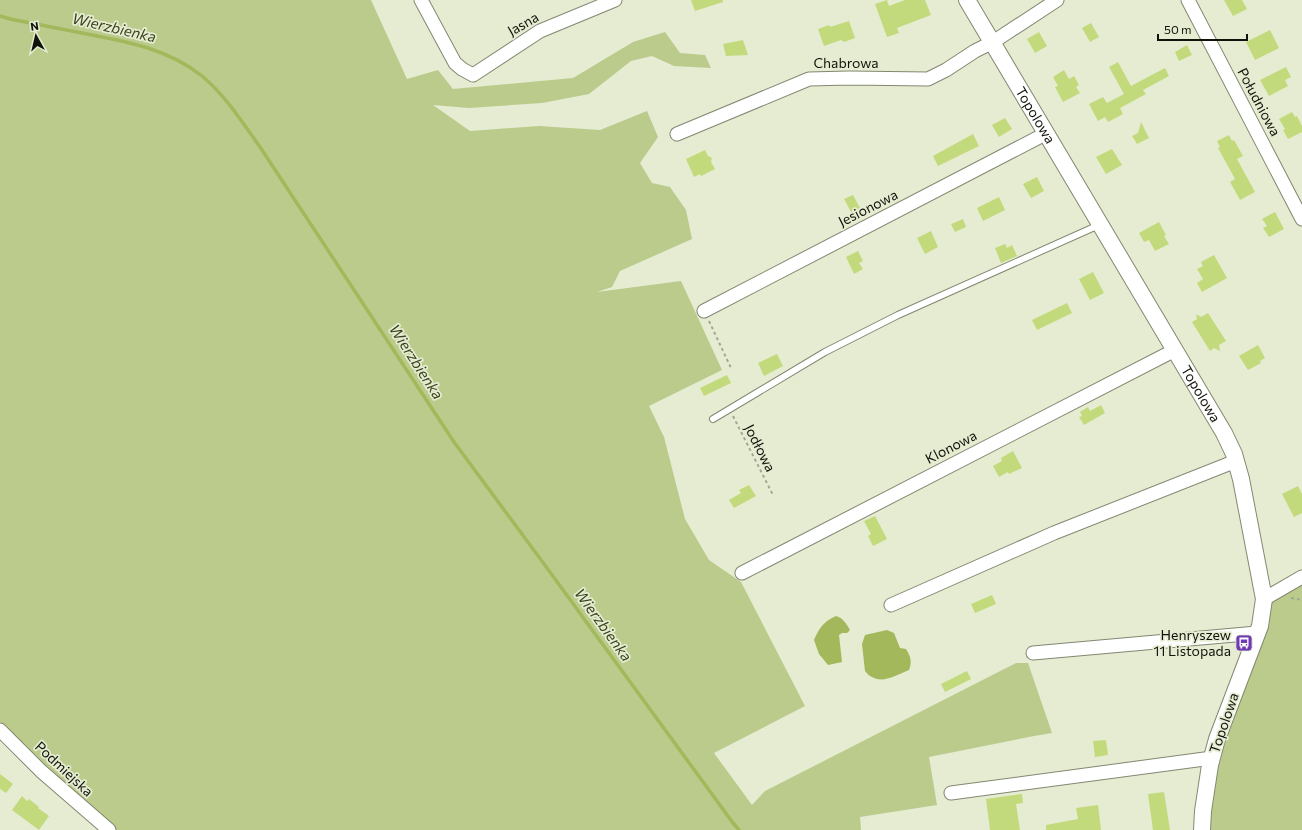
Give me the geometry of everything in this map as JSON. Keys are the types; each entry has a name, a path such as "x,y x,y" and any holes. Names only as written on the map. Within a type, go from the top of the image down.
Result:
{"street":[{"name":"Jasna","path":"421,0 455,64 462,70 473,75 540,31 615,0"},
{"name":"Topolowa","path":"968,0 1224,433 1236,461 1264,599 1260,626 1217,739 1212,758 1203,811 1202,830"},
{"name":"Chabrowa","path":"677,134 809,79 928,79 993,42 1057,0"},
{"name":"Południowa","path":"1188,0 1302,219"},
{"name":"Jesionowa","path":"704,311 1047,134"},
{"name":"Klonowa","path":"742,573 1175,350"},
{"path":"891,605 1054,533 1236,461"},
{"path":"1264,599 1302,577"},
{"path":"1033,653 1257,633"},
{"name":"Podmiejska","path":"0,730 41,771 109,830"},
{"path":"951,793 1212,758"}],"lane":[{"path":"713,419 825,352 898,315 1101,225"}],"path":[{"path":"704,311 731,368"},
{"name":"Jodłowa","path":"730,410 773,495"}],"shaded area":[{"path":"0,0 371,0 407,79 438,70 453,89 573,78 633,42 665,32 680,53 705,55 711,68 674,66 652,56 631,61 589,94 542,103 469,108 433,105 470,131 539,126 600,130 647,111 658,137 640,163 652,183 670,187 686,210 692,239 620,271 612,287 597,292 681,281 722,370 649,406 664,437 685,519 709,560 741,582 805,706 714,753 752,805 765,791 1016,663 1028,663 1052,733 929,757 937,805 860,817 861,830 115,830 64,785 0,722"},
{"path":"1302,584 1302,830 1210,830 1210,810 1218,761 1268,627 1272,601"},
{"path":"836,616 844,621 850,630 847,633 842,633 839,635 842,662 828,665 819,654 814,640 822,625"},
{"path":"887,630 894,633 900,648 906,649 911,662 910,667 909,670 891,678 876,679 865,671 862,644 865,635"}],"building":[{"path":"691,0 723,0 723,2 695,11"},
{"path":"887,0 889,6 905,0 925,0 931,15 897,28 899,33 887,37 875,4"},
{"path":"1224,0 1242,0 1247,9 1233,16"},
{"path":"849,21 855,38 844,42 841,40 824,46 818,29"},
{"path":"1091,23 1099,37 1090,42 1082,28"},
{"path":"1270,30 1279,48 1255,60 1246,42"},
{"path":"1039,32 1047,46 1035,53 1027,39"},
{"path":"743,40 748,55 726,56 723,44"},
{"path":"1187,45 1192,55 1179,61 1175,52"},
{"path":"1118,62 1131,86 1165,68 1169,76 1143,90 1146,94 1120,108 1123,114 1108,122 1105,117 1098,121 1089,104 1103,97 1107,103 1124,94 1109,67"},
{"path":"1286,67 1291,77 1285,80 1288,86 1269,96 1260,80"},
{"path":"1064,70 1069,79 1074,76 1079,85 1076,87 1080,93 1063,102 1055,87 1058,86 1053,77"},
{"path":"1292,112 1295,117 1297,116 1302,126 1302,132 1288,139 1283,130 1285,129 1279,119"},
{"path":"1005,118 1012,129 999,137 992,125"},
{"path":"1141,122 1149,138 1137,144 1132,136 1138,133"},
{"path":"973,134 979,146 938,166 933,156"},
{"path":"1229,135 1232,141 1234,140 1243,156 1237,159 1255,192 1240,200 1230,182 1235,179 1218,148 1220,147 1217,141"},
{"path":"1112,149 1122,165 1106,174 1096,157"},
{"path":"705,150 708,156 712,158 711,162 715,169 701,176 700,174 694,177 686,159"},
{"path":"1037,177 1044,191 1031,198 1023,184"},
{"path":"853,195 860,208 851,212 844,199"},
{"path":"999,197 1005,210 983,221 977,208"},
{"path":"1275,212 1284,229 1269,237 1263,228 1267,226 1262,219"},
{"path":"963,219 966,227 955,232 951,224"},
{"path":"1159,222 1166,235 1164,236 1169,244 1155,251 1149,240 1144,242 1139,233"},
{"path":"931,231 938,247 925,254 917,238"},
{"path":"1005,244 1007,248 1012,245 1017,256 1001,263 995,248"},
{"path":"858,251 863,261 859,263 863,269 854,274 846,257"},
{"path":"1214,255 1227,278 1202,292 1197,283 1203,279 1197,269 1203,266 1201,262"},
{"path":"1093,272 1104,293 1090,300 1079,279"},
{"path":"1067,303 1072,313 1037,330 1032,320"},
{"path":"1208,313 1226,341 1219,345 1220,351 1214,348 1210,351 1192,322 1197,319 1196,314 1201,317"},
{"path":"1258,345 1265,358 1260,361 1261,363 1248,370 1239,356"},
{"path":"777,354 783,366 764,376 758,363"},
{"path":"727,375 731,383 704,396 700,388"},
{"path":"1101,405 1105,413 1084,425 1079,417 1082,416 1080,412 1088,407 1090,411"},
{"path":"1013,451 1022,468 1009,474 1008,472 999,477 993,466 1002,461 1001,458"},
{"path":"749,485 756,496 734,508 729,500 741,493 739,490"},
{"path":"1298,486 1302,494 1302,513 1294,517 1282,494"},
{"path":"875,516 887,539 873,546 868,536 871,534 864,521"},
{"path":"992,595 996,604 975,613 971,604"},
{"path":"967,671 971,679 945,692 941,684"},
{"path":"1106,740 1108,755 1095,757 1093,741"},
{"path":"0,774 13,784 6,793 0,789"},
{"path":"1164,792 1170,830 1153,830 1148,794"},
{"path":"1022,794 1023,803 1016,804 1020,830 990,830 986,799"},
{"path":"22,796 27,801 29,799 49,816 39,830 12,810"},
{"path":"1098,805 1101,830 1046,830 1046,825 1078,819 1076,808"}],"waterway":[{"name":"Wierzbienka","path":"0,16 118,40 148,48 176,59 189,67 202,76 219,92 260,147 454,442 739,830"}],"place":[{"name":"Henryszew 11 Listopada","path":"1244,643"}]}
